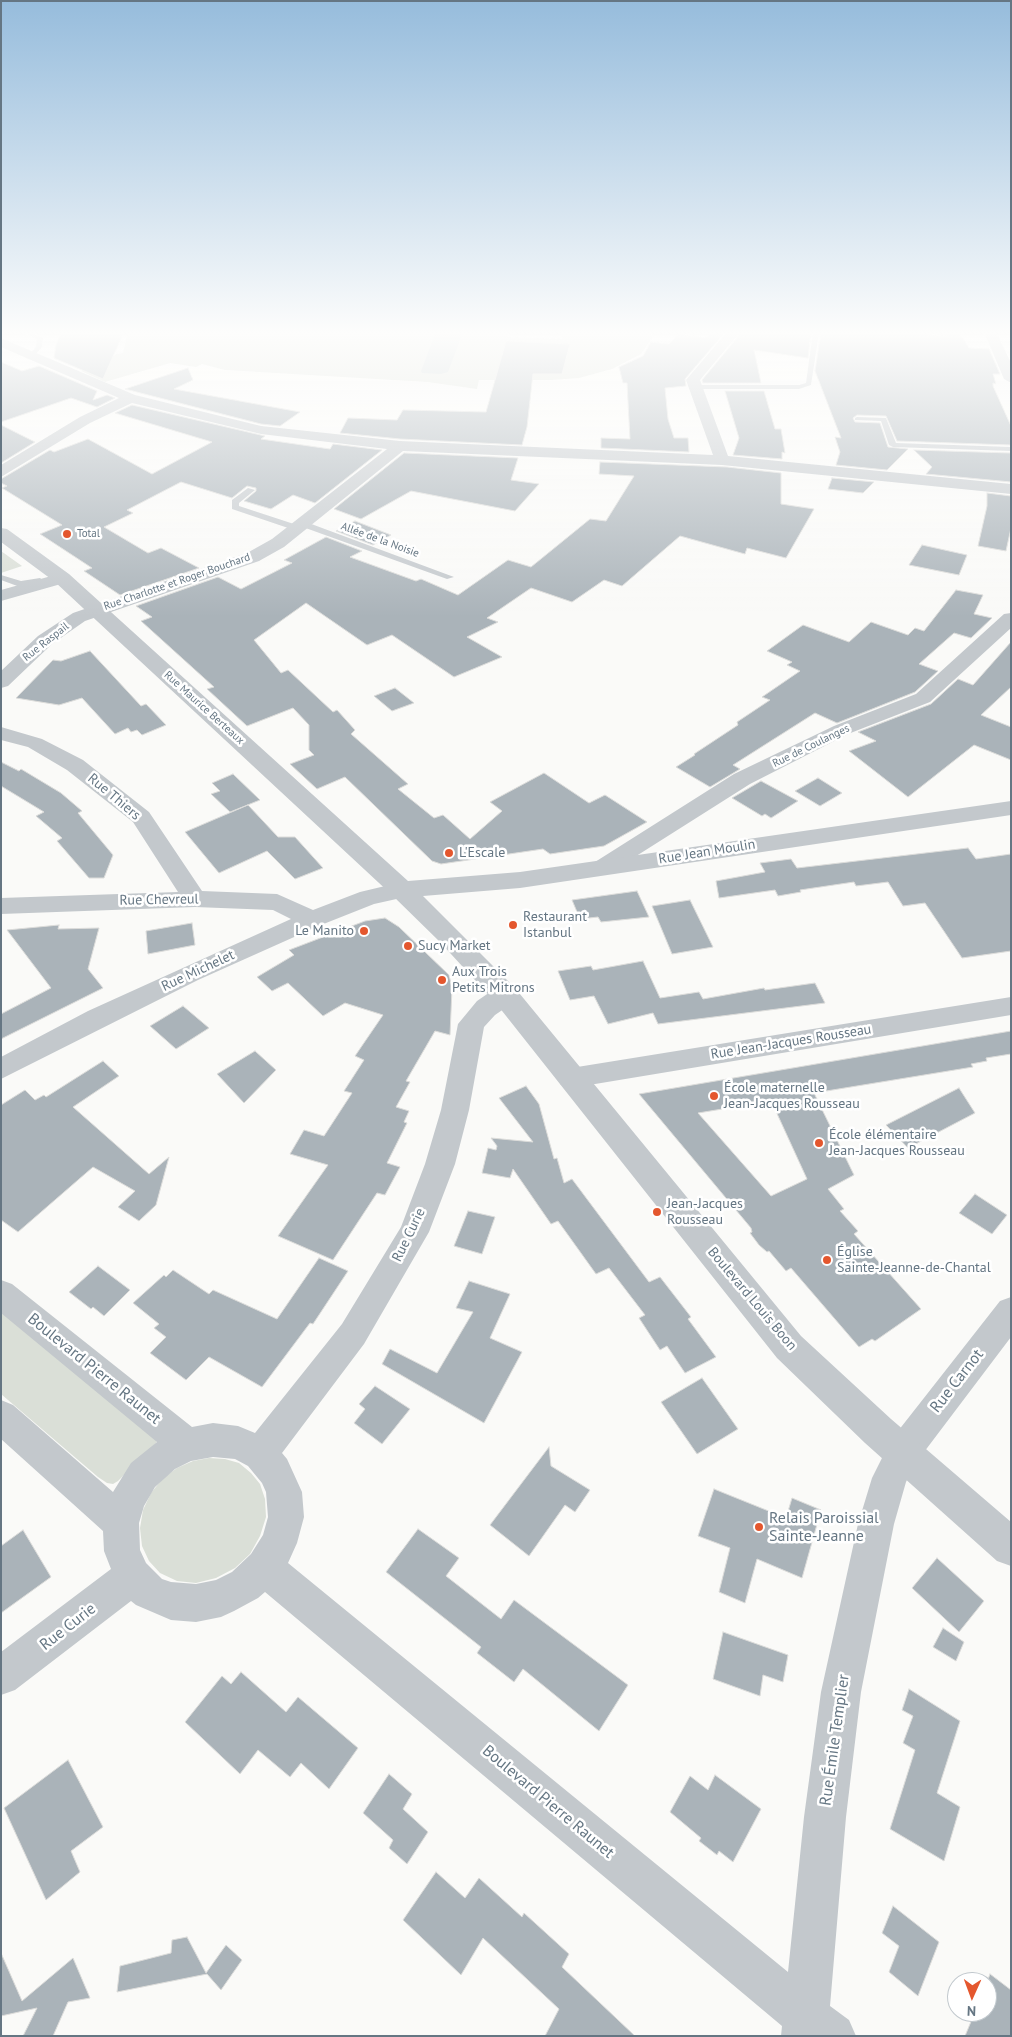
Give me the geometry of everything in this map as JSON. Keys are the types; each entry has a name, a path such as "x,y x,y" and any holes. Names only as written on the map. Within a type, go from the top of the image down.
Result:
{"street":[{"path":"1,472 74,427"},
{"path":"249,427 400,446 722,460 1011,489"},
{"path":"710,427 722,460"},
{"name":"Rue Charlotte et Roger Bouchard","path":"97,610 253,557 278,543 400,446"},
{"name":"Rue Maurice Berteaux","path":"1,533 62,578 402,890"},
{"path":"1,596 62,578"},
{"name":"Rue Raspail","path":"1,682 46,640 79,617 97,610"},
{"name":"Rue de Coulanges","path":"603,867 742,779 841,730 923,698 1011,618"},
{"name":"Rue Thiers","path":"1,733 36,743 75,765 141,817 196,899"},
{"name":"Rue Jean Moulin","path":"402,890 520,880 1011,808"},
{"name":"Rue Michelet","path":"1,1069 97,1018 312,919 368,898 402,890"},
{"name":"Boulevard Louis Boon","path":"402,890 505,995 789,1346 902,1452 1011,1547"},
{"name":"Rue Chevreul","path":"1,906 196,899 277,902 312,919"},
{"name":"Rue Curie","path":"260,1454 353,1334 414,1232 443,1155 455,1110 471,1024 486,1008 505,995"},
{"name":"Rue Jean-Jacques Rousseau","path":"571,1078 1011,1006"},
{"name":"Boulevard Pierre Raunet","path":"1,1294 187,1445"},
{"name":"Rue Carnot","path":"902,1452 1011,1311"},
{"path":"1,1416 121,1523"},
{"path":"213,1440 238,1443 260,1454 275,1470 284,1492 286,1517 279,1543 264,1567 245,1585 221,1598 196,1604 171,1601 149,1592 133,1576 122,1551 121,1523 129,1498 144,1475 164,1457 187,1445 213,1440"},
{"name":"Rue Émile Templier","path":"814,2029 825,1817 841,1692 876,1524 890,1478 902,1452"},
{"name":"Boulevard Pierre Raunet","path":"264,1567 814,2029"},
{"name":"Rue Curie","path":"1,1676 52,1640 133,1576"}],"lane":[{"path":"887,427 893,445 1011,449"},
{"name":"Allée de la Noisie","path":"251,490 234,502 235,507 300,526 450,576"},
{"path":"1,577 20,584 62,578"}],"shaded area":[{"path":"1,551 22,566 1,573"},
{"path":"1,1310 158,1438 156,1443 118,1481 113,1484 107,1483 98,1477 1,1394"},
{"path":"209,1458 225,1459 239,1463 251,1473 260,1484 265,1499 266,1517 260,1536 250,1554 235,1568 216,1578 196,1583 177,1581 160,1573 149,1561 142,1546 140,1528 143,1510 151,1493 163,1478 177,1468 193,1461"}],"building":[{"path":"1,427 5,427 35,442 1,463"},
{"path":"162,427 227,427 265,436 261,439 330,449 333,444 382,450 315,503 293,495 271,509 244,501 256,491 256,488 247,486 232,498 181,482 127,510 133,513 104,527 148,553 161,548 199,568 120,595 84,571 92,568 40,534 62,525 2,488 7,486 1,483 1,479 50,450 54,452 88,439 152,474 212,442"},
{"path":"343,427 527,427 522,445 400,439 340,433"},
{"path":"629,427 671,427 674,438 688,438 689,452 601,448 601,438 630,439"},
{"path":"736,427 774,427 775,429 781,429 785,453 782,452 782,459 733,455 739,438"},
{"path":"837,427 881,427 888,447 908,449 887,470 836,465 840,452 835,437 841,438"},
{"path":"891,427 1011,427 1011,445 897,441"},
{"path":"914,450 1011,453 1011,482 926,474 932,467"},
{"path":"404,453 518,458 511,480 539,484 515,511 411,491 361,519 334,509"},
{"path":"600,462 727,467 781,473 781,504 814,509 786,558 747,548 745,554 680,536 622,586 604,580 572,602 531,588 487,618 498,622 467,637 502,657 454,677 392,635 367,645 306,603 254,640 281,673 288,670 333,712 337,710 355,730 351,734 408,784 398,789 434,818 443,815 470,839 502,811 490,802 544,773 589,803 605,795 647,822 604,846 550,854 543,849 441,864 432,861 345,777 317,789 290,764 314,755 309,750 309,725 293,708 247,726 207,689 214,687 141,621 152,617 136,606 218,577 241,589 292,563 284,560 326,537 362,551 350,557 416,581 421,579 458,595 508,560 531,567 590,519 606,521 634,476 599,474"},
{"path":"832,478 874,482 863,493 828,489"},
{"path":"987,493 1011,496 1011,528 1006,551 978,546 987,506"},
{"path":"355,521 391,535 373,545 336,531"},
{"path":"922,545 967,555 959,575 909,565"},
{"path":"956,590 983,595 974,614 992,618 971,638 954,633 919,664 938,671 915,692 837,723 815,713 733,765 740,769 710,787 676,767 738,725 737,722 770,700 762,697 800,671 787,665 792,662 767,651 803,625 849,642 871,622 908,635 915,628 924,631"},
{"path":"1011,642 1011,687 981,715 1011,727 1011,760 974,745 908,797 849,751 876,741 858,732 931,704 958,679 973,685"},
{"path":"90,651 141,706 146,704 166,725 142,735 137,730 131,732 128,728 115,734 82,698 59,705 16,698 53,660 61,661"},
{"path":"395,688 414,703 392,711 374,696"},
{"path":"1,762 19,771 21,769 61,793 82,811 78,813 113,855 104,878 89,878 57,841 62,838 36,816 44,812 1,786"},
{"path":"233,774 260,800 230,812 211,794 220,791 212,783"},
{"path":"818,778 842,793 820,806 795,791"},
{"path":"761,781 798,801 771,818 765,814 762,816 732,798"},
{"path":"248,805 278,837 295,837 323,868 295,879 267,851 219,873 185,832"},
{"path":"968,848 976,859 1011,854 1011,951 962,958 925,903 903,906 888,882 856,886 854,882 800,890 801,892 778,896 775,890 719,898 716,881 765,872 760,863 791,859 797,868"},
{"path":"637,891 649,917 601,922 598,917 580,919 572,900"},
{"path":"690,900 713,947 672,954 652,906"},
{"path":"385,918 399,927 449,975 452,988 450,1035 435,1031 406,1081 410,1082 396,1107 409,1111 404,1122 407,1123 387,1163 400,1167 385,1195 377,1193 333,1260 278,1236 328,1165 290,1154 304,1130 324,1136 352,1093 344,1091 364,1060 355,1056 383,1015 345,1003 323,1016 288,983 272,991 257,977 294,955 289,950 365,921"},
{"path":"192,923 195,945 148,954 146,931"},
{"path":"59,925 58,929 99,928 88,969 103,988 1,1039 1,1014 51,988 7,930"},
{"path":"643,961 660,998 699,992 703,999 764,988 765,990 815,983 825,1003 658,1024 653,1013 608,1024 594,996 570,1000 558,971 591,966 593,970"},
{"path":"183,1006 209,1028 176,1049 150,1026"},
{"path":"1011,1031 1011,1054 986,1058 987,1061 971,1064 973,1067 814,1093 854,1175 828,1189 844,1209 840,1211 858,1231 854,1234 921,1309 875,1341 872,1339 859,1347 791,1268 786,1271 769,1251 767,1252 759,1245 750,1233 752,1232 751,1228 639,1094","holes":["759,1103 762,1109 774,1107 807,1179 771,1196 698,1113"]},
{"path":"255,1051 276,1070 244,1103 217,1074"},
{"path":"103,1061 119,1076 73,1107 149,1174 169,1157 156,1205 139,1221 118,1207 135,1191 93,1167 18,1232 1,1220 1,1105 25,1090 35,1100 44,1095 46,1097"},
{"path":"526,1086 539,1104 554,1159 557,1158 564,1183 572,1179 649,1282 660,1277 691,1317 688,1319 716,1357 685,1373 667,1346 660,1350 639,1318 645,1315 609,1268 596,1274 558,1221 551,1224 513,1169 510,1178 482,1173 488,1148 496,1150 497,1146 491,1138 533,1142 499,1098"},
{"path":"959,1088 975,1113 908,1148 886,1125"},
{"path":"975,1194 1007,1215 992,1234 959,1213"},
{"path":"468,1211 495,1217 482,1254 454,1246"},
{"path":"319,1258 348,1271 313,1324 310,1323 262,1387 209,1357 186,1380 150,1353 166,1337 154,1328 159,1324 133,1303 164,1275 166,1277 173,1270 209,1294 213,1290 277,1319"},
{"path":"98,1266 130,1290 104,1316 93,1307 91,1309 69,1292"},
{"path":"469,1281 510,1294 490,1338 522,1352 484,1423 382,1364 390,1349 437,1373 473,1312 456,1308"},
{"path":"702,1378 738,1429 697,1454 661,1402"},
{"path":"375,1386 410,1409 382,1444 354,1423 365,1409 359,1404"},
{"path":"549,1447 551,1466 590,1490 575,1512 565,1505 529,1556 490,1525"},
{"name":"Relais Paroissial Sainte-Jeanne","path":"714,1489 786,1518 792,1498 821,1510 802,1578 757,1559 745,1603 719,1592 730,1548 698,1536"},
{"path":"418,1529 459,1558 446,1576 501,1619 514,1600 628,1685 599,1731 523,1669 514,1682 477,1653 481,1647 386,1572"},
{"path":"23,1530 51,1577 1,1613 1,1546"},
{"path":"937,1558 984,1601 959,1632 912,1588"},
{"path":"943,1628 964,1642 956,1661 933,1647"},
{"path":"723,1632 788,1655 783,1682 763,1675 760,1696 713,1679"},
{"path":"241,1672 286,1712 298,1697 358,1748 329,1789 301,1763 290,1777 258,1750 240,1774 185,1722 222,1676 231,1684"},
{"path":"909,1689 960,1721 937,1793 960,1807 944,1861 890,1829 915,1750 903,1743 913,1716 902,1710"},
{"path":"68,1760 103,1827 71,1851 80,1872 46,1900 4,1808"},
{"path":"389,1774 412,1794 403,1809 428,1832 407,1864 389,1848 393,1840 363,1813"},
{"path":"715,1775 761,1809 733,1862 719,1851 717,1855 699,1841 701,1838 670,1812 690,1776 708,1790"},
{"path":"436,1872 465,1898 479,1878 522,1917 524,1913 569,1954 562,1967 635,2036 545,2036 559,2009 483,1938 461,1975 403,1920"},
{"path":"893,1906 939,1942 918,1996 889,1972 899,1946 882,1933"},
{"path":"187,1937 206,1973 226,1945 242,1960 221,1990 207,1974 117,1992 120,1966 171,1953 172,1940"},
{"path":"1,1953 22,2001 73,1958 90,1998 68,2002 53,2036 23,2036 37,2008 1,2016"},
{"path":"997,1979 1011,1990 1011,2036 965,2036 971,2022 997,2022"}],"place":[{"name":"Total","path":"67,534"},
{"name":"L'Escale","path":"449,853"},
{"name":"Restaurant Istanbul","path":"513,925"},
{"name":"Le Manito","path":"364,931"},
{"name":"Sucy Market","path":"408,946"},
{"name":"Aux Trois Petits Mitrons","path":"442,980"},
{"name":"École maternelle Jean-Jacques Rousseau","path":"714,1096"},
{"name":"École élémentaire Jean-Jacques Rousseau","path":"819,1143"},
{"name":"Jean-Jacques Rousseau","path":"657,1212"},
{"name":"Église Sainte-Jeanne-de-Chantal","path":"827,1260"},
{"name":"Relais Paroissial Sainte-Jeanne","path":"759,1527"}]}
